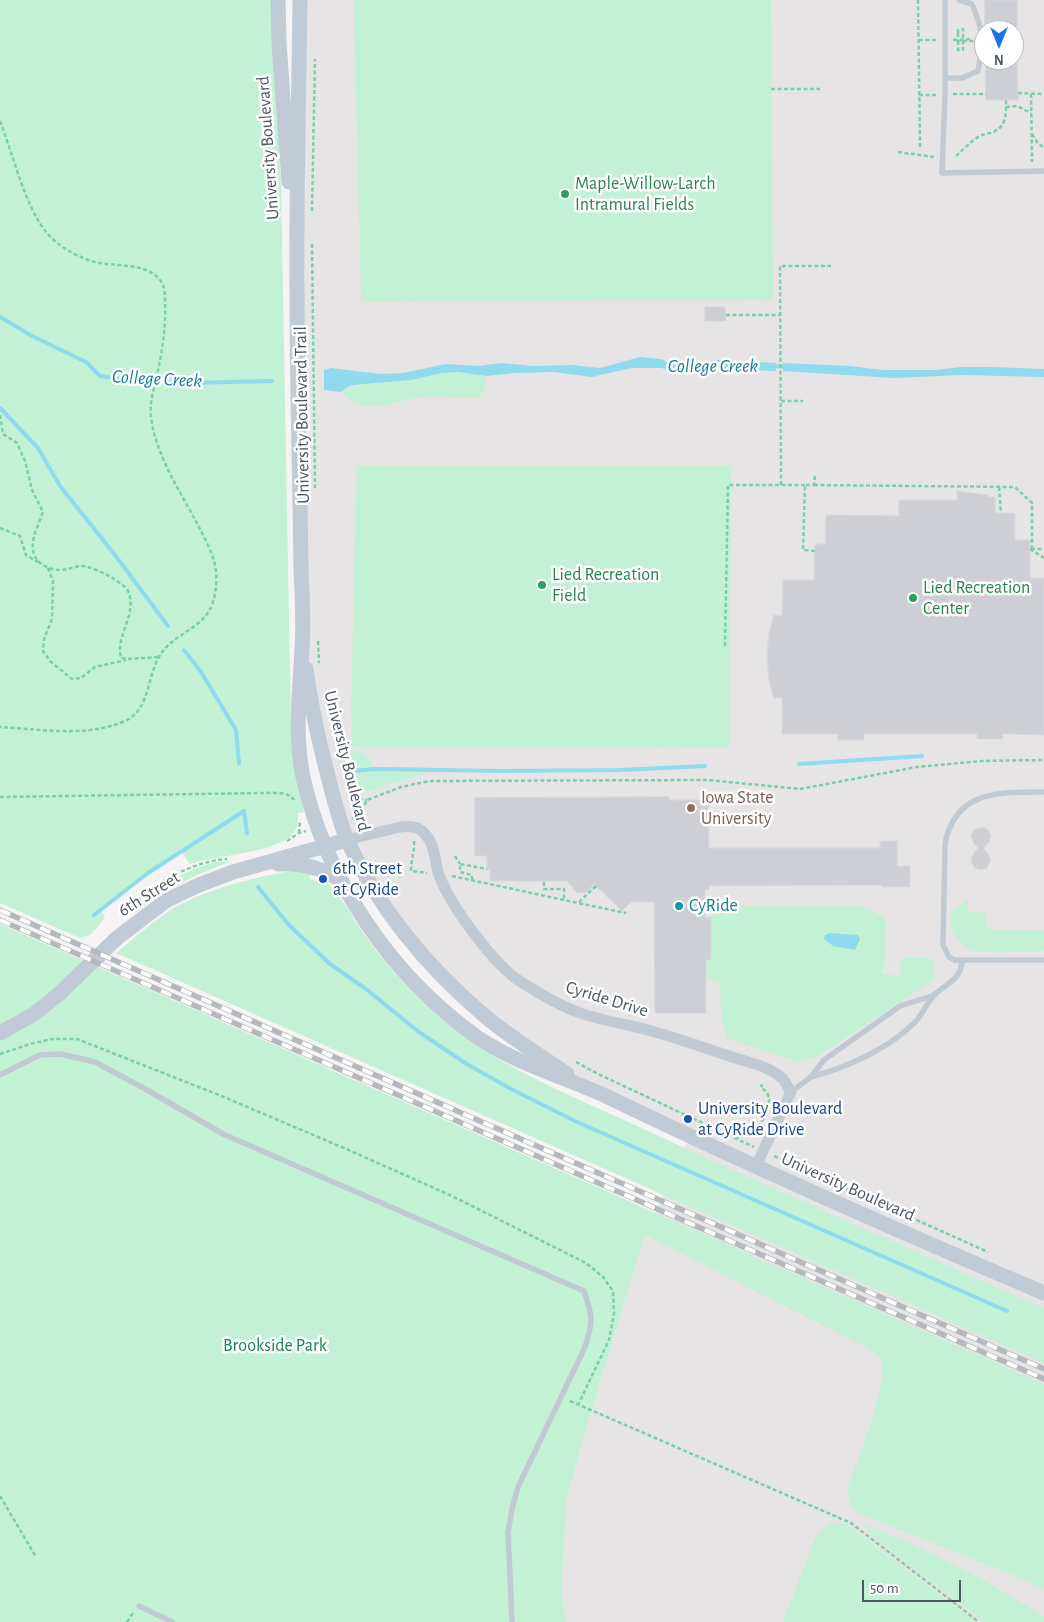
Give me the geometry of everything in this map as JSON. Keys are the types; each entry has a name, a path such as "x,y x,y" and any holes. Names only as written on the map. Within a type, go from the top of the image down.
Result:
{"main road":[{"name":"University Boulevard","path":"278,0 279,43 297,293"},
{"name":"University Boulevard","path":"300,0 297,293 302,645 297,719 300,758 304,779 324,846 342,882 366,922 396,962 430,999 476,1036 499,1051 553,1075 585,1086 756,1166 1044,1292"},
{"name":"University Boulevard","path":"302,645 323,756 347,840 384,908 403,934 425,958 487,1017 585,1086"},
{"name":"6th Street","path":"0,1033 34,1014 59,994 117,938 167,900 224,875 347,840"},
{"path":"259,864 291,863 309,866 323,870 342,882"}],"street":[{"name":"Cyride Drive","path":"347,840 400,827 417,827 424,832 431,842 439,874 450,898 486,948 517,979 544,997 576,1012 645,1029 766,1068 783,1079 791,1092"},
{"path":"756,1166 791,1092"}],"lane":[{"path":"945,0 942,172 1044,171"},
{"path":"945,78 962,78 978,71 981,24 972,4 959,0"},
{"path":"1044,792 1004,792 986,795 971,803 958,814 948,829 944,844 943,944 949,957 955,960 1044,960"},
{"path":"810,1077 839,1068 878,1049 913,1025 935,995 958,976 962,967 962,960"},
{"path":"791,1092 810,1077 824,1060 900,1006 935,995"},
{"path":"0,1075 40,1055 61,1054 95,1062 222,1134 575,1286 584,1292 590,1309 591,1328 585,1348 518,1487 512,1509 508,1532 512,1622"},
{"path":"139,1606 172,1622"}],"path":[{"path":"918,0 920,147"},
{"path":"963,29 963,50 958,50 958,41 958,30 963,29"},
{"path":"958,41 974,40"},
{"path":"312,217 314,56"},
{"path":"771,89 820,89"},
{"path":"1018,93 1044,94"},
{"path":"953,94 986,94"},
{"path":"1031,94 1032,171"},
{"path":"919,95 937,95"},
{"path":"956,156 971,142 982,135 996,131 1002,126 1006,117 1006,100"},
{"path":"1006,107 1017,106 1031,113"},
{"path":"0,121 34,213 47,233 74,254 96,262 142,269 160,280 164,289 165,328 151,415 156,440 177,488 204,536 215,565 216,583 214,600 208,613 192,629 163,650 153,671 142,707 127,720 104,728 88,730 61,731 0,727"},
{"path":"1031,134 1044,148"},
{"path":"898,152 936,158"},
{"name":"University Boulevard Trail","path":"312,236 315,489"},
{"path":"781,485 780,266 831,266"},
{"path":"726,315 780,315"},
{"path":"780,401 803,402"},
{"path":"0,415 3,434 17,443 25,461 32,490 43,512 34,536 33,547 35,557 41,563"},
{"path":"814,485 815,476"},
{"path":"725,646 728,485 1015,487 1032,503 1032,550 1030,549 1044,558"},
{"path":"805,485 803,550 815,550"},
{"path":"999,487 1001,513"},
{"path":"0,528 20,536 26,555 32,560 48,567 62,570 84,565 111,576 127,589 130,598 130,614 119,649 121,658 128,659"},
{"path":"1032,550 1044,549"},
{"path":"48,567 53,581 52,618 44,639 43,651 50,661 72,679 81,678 95,667 128,659 160,657"},
{"path":"317,640 319,667"},
{"path":"344,796 342,790 367,800 401,787 429,780 708,780 800,789 917,767 982,761 1044,760"},
{"path":"0,796 263,793 284,794 292,797 297,804"},
{"path":"351,820 359,815 367,800"},
{"path":"349,811 351,820 355,824"},
{"path":"299,833 300,819"},
{"path":"410,836 414,839 415,848 411,859 411,871"},
{"path":"454,856 460,864 460,872 472,875 472,880"},
{"path":"460,864 487,869"},
{"path":"451,876 626,913"},
{"path":"544,882 544,896"},
{"path":"578,903 596,886"},
{"path":"544,889 564,889 564,900"},
{"path":"0,1054 52,1038 77,1039 220,1095 353,1152 452,1196 586,1264 602,1277 613,1291 614,1314 609,1340 578,1404"},
{"path":"575,1061 598,1074 740,1140"},
{"path":"734,1138 756,1129 770,1106 770,1099 766,1090 761,1088 762,1084"},
{"path":"791,1164 996,1256"},
{"path":"562,1397 851,1523 979,1622"},
{"path":"0,1496 36,1557"}],"shaded area":[{"name":"Iowa State University","path":"300,0 1044,0 1044,1622 550,1622 566,1504 583,1439 645,1235 690,1136 585,1086 459,992 357,861 307,679"}],"green space":[{"path":"0,0 272,0 281,183 291,730 304,812 298,813 298,821 294,832 287,839 275,845 190,864 181,851 146,873 100,908 105,918 90,935 80,938 0,903"},
{"name":"Maple-Willow-Larch Intramural Fields","path":"354,0 771,0 773,300 361,301"},
{"path":"442,373 473,373 485,378 485,388 479,397 432,396 372,406 360,405 350,400 341,392 353,385 411,380"},
{"name":"Lied Recreation Field","path":"357,466 731,466 729,748 352,747 351,704"},
{"path":"338,748 363,754 370,759 373,767 423,767 428,769 427,772 419,775 364,791 352,786 348,780 342,768"},
{"path":"216,862 230,862 180,883 135,913 133,911 160,887 204,865"},
{"path":"293,871 312,872 309,878 319,883 323,878 339,896 380,955 411,990 445,1022 492,1055 569,1095 796,1199 1044,1308 1044,1363 116,953 159,918 187,901 232,885 264,876"},
{"path":"968,900 968,912 985,913 987,928 1044,931 1044,951 986,952 964,946 954,934 950,918 957,908"},
{"path":"851,905 874,912 885,921 885,959 882,974 900,976 901,960 905,958 930,958 934,962 934,977 932,981 815,1058 796,1061 727,1037 721,1015 720,981 706,980 706,960 711,960 711,917 720,909 728,906"},
{"name":"Brookside Park","path":"0,924 1044,1384 1044,1589 856,1512 849,1501 847,1490 876,1405 882,1372 880,1358 873,1351 645,1235 583,1439 566,1504 561,1593 566,1622 0,1622"},
{"path":"830,1523 845,1524 975,1622 783,1622 814,1541 822,1528"},
{"path":"863,1524 910,1543 978,1578 1044,1616 1044,1622 985,1622 889,1549 869,1532"}],"water":[{"path":"640,357 660,359 675,365 717,360 776,363 776,371 721,369 682,373 661,368 631,368 592,377 553,372 487,376 458,372 442,373 411,380 353,385 341,392 324,390 324,370 331,368 381,374 403,373 446,364 479,366 501,363 533,366 572,365 600,368"},
{"path":"783,363 850,366 882,370 935,370 961,367 1044,369 1044,377 961,375 894,378 783,371"},
{"path":"830,933 858,935 860,939 855,950 833,946 824,939 825,935"}],"building":[{"path":"985,0 1017,0 1017,20 985,20"},
{"path":"986,70 1017,70 1018,100 986,100"},
{"path":"705,307 725,307 726,321 705,321"},
{"name":"Lied Recreation Center","path":"957,491 995,497 995,513 1015,513 1015,540 1030,540 1030,578 1044,578 1044,735 1003,734 1003,739 977,739 977,734 864,734 864,740 838,740 838,734 782,734 782,698 774,698 769,681 767,656 769,633 774,615 782,616 783,580 814,580 815,544 825,544 826,515 899,516 899,500 957,500"},
{"name":"CyRide","path":"669,797 669,800 708,800 709,848 880,848 880,841 897,841 897,866 910,866 910,887 882,887 882,885 709,886 709,890 705,890 705,918 711,917 711,960 706,960 706,1013 655,1013 654,902 631,902 622,911 594,884 587,892 577,893 567,881 490,881 490,869 487,869 487,856 475,856 475,798"},
{"path":"983,827 988,830 991,836 984,848 991,859 987,868 981,870 975,868 971,862 972,856 978,848 973,842 971,835 974,830"}],"waterway":[{"name":"College Creek","path":"0,317 32,336 86,362 100,376 144,382 272,381"},
{"name":"College Creek","path":"772,366 787,367"},
{"path":"0,408 38,448 60,486 168,626"},
{"path":"184,650 201,672 236,730 239,763"},
{"path":"799,764 922,756"},
{"path":"349,771 376,769 621,770 705,766"},
{"path":"94,915 148,873 244,811 247,833"},
{"path":"258,887 288,924 330,964 366,989 419,1032 465,1063 511,1089 577,1122 1007,1311"}],"railway":[{"path":"0,910 1044,1369"},
{"path":"0,920 1044,1379"}],"place":[{"name":"Maple-Willow-Larch Intramural Fields","path":"565,194"},
{"name":"Lied Recreation Field","path":"542,585"},
{"name":"Lied Recreation Center","path":"913,598"},
{"name":"Iowa State University","path":"691,808"},
{"name":"6th Street at CyRide","path":"323,879"},
{"name":"CyRide","path":"679,906"},
{"name":"University Boulevard at CyRide Drive","path":"688,1119"}]}
